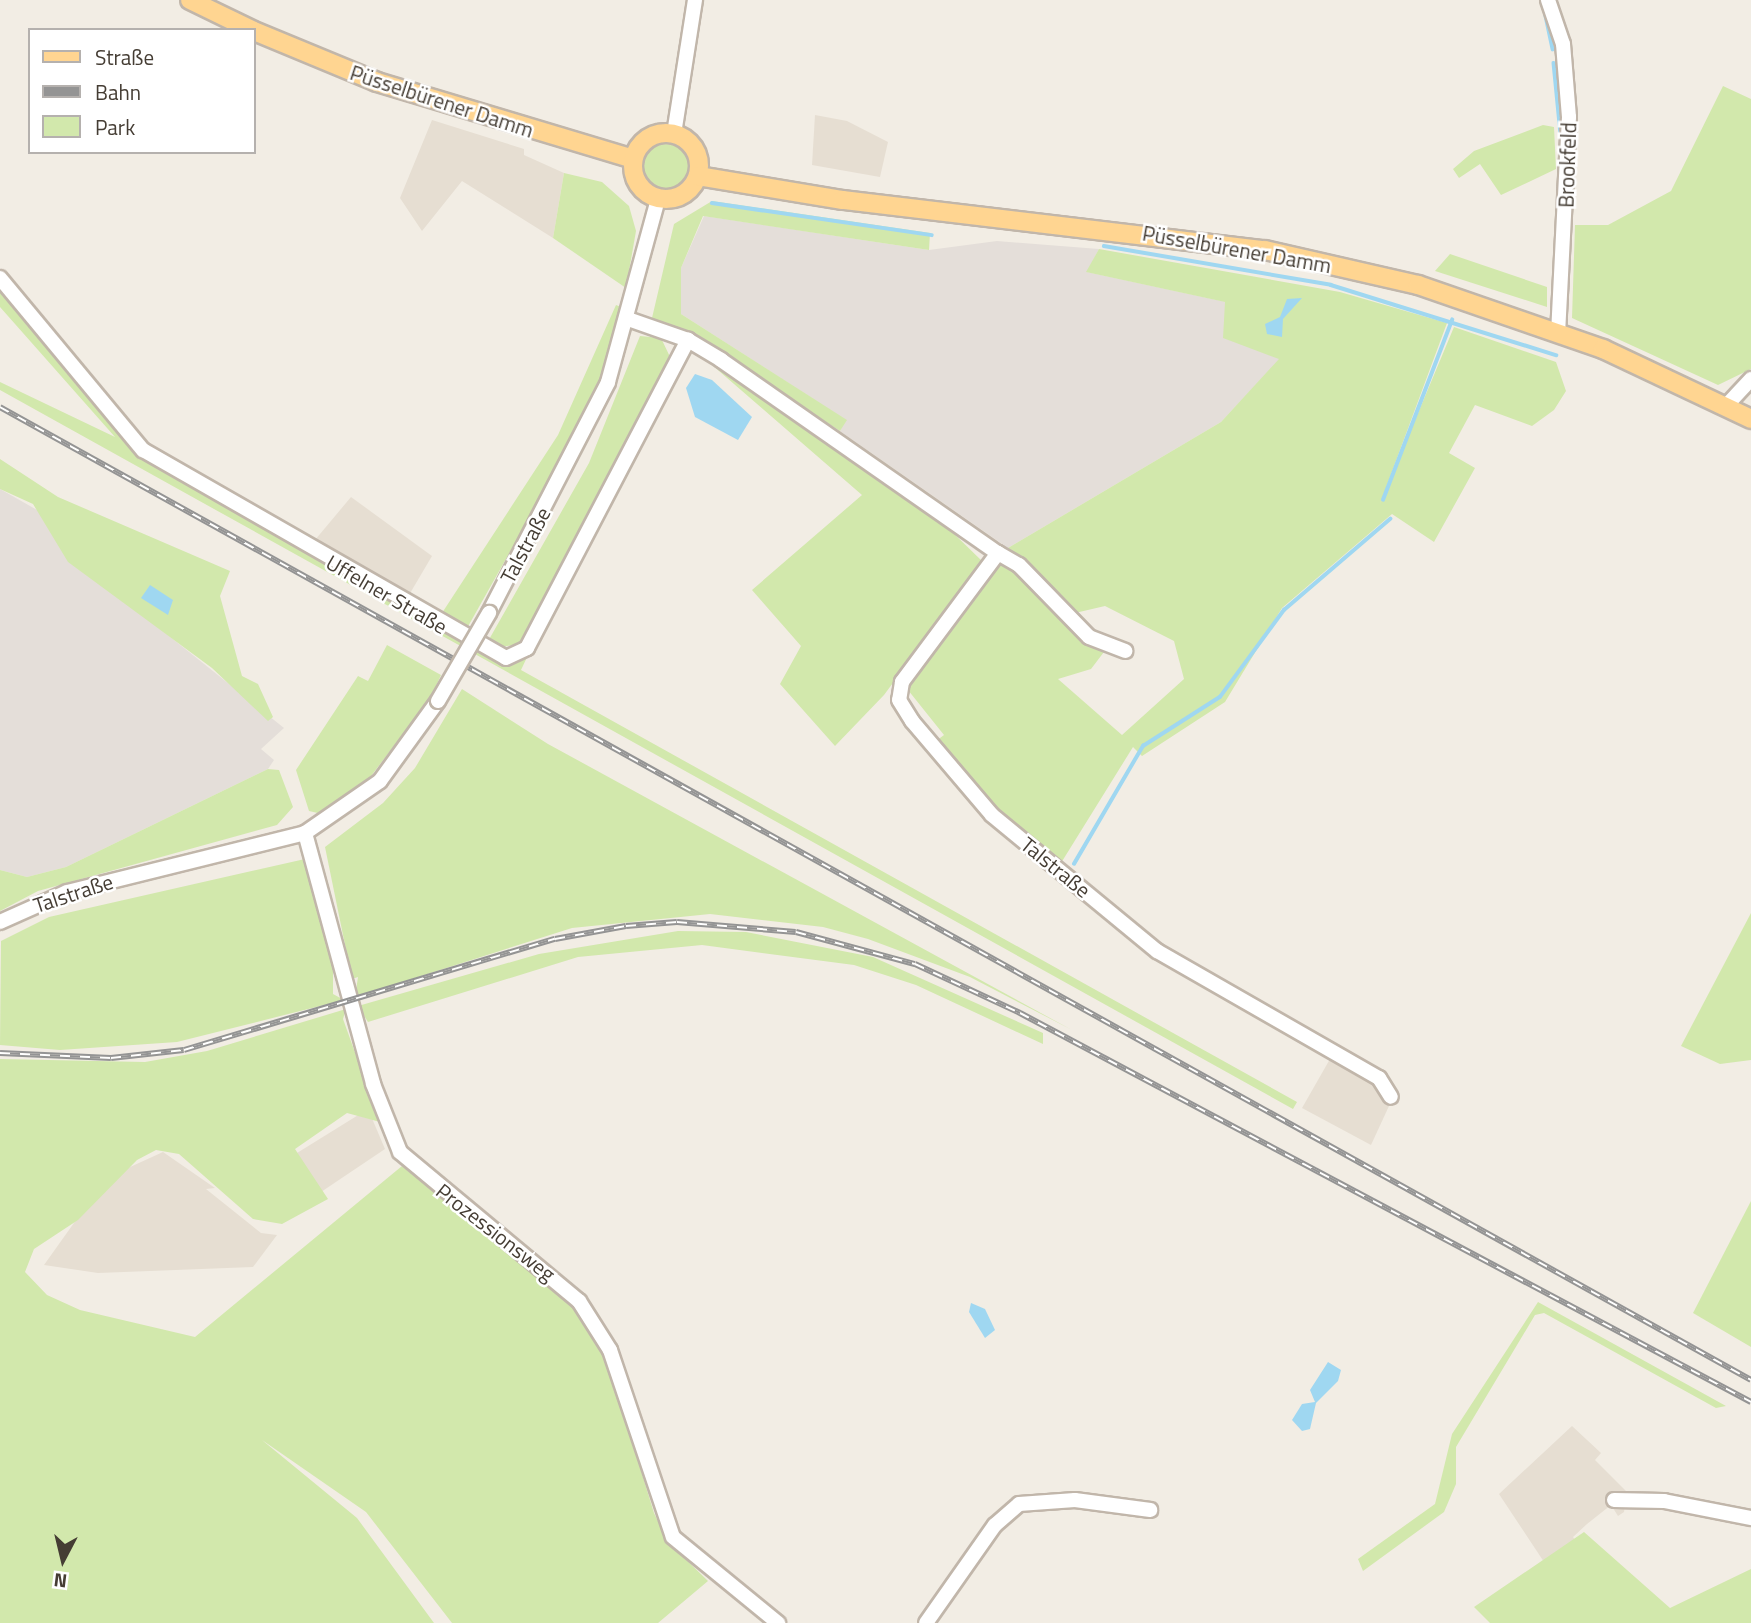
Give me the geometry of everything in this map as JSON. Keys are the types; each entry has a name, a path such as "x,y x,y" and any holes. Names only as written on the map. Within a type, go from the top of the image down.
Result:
{"main road":[{"name":"Püsselbürener Damm","path":"190,0 249,28"},
{"name":"Püsselbürener Damm","path":"256,31 377,82 634,159"},
{"path":"674,134 697,155 698,176 678,197 659,199 635,180 634,159 653,136 674,134"},
{"name":"Püsselbürener Damm","path":"698,176 843,200 1265,250 1418,285 1558,332 1751,419"}],"street":[{"path":"674,134 695,0"},
{"name":"Brookfeld","path":"1548,0 1563,44 1569,117 1558,332"},
{"name":"Talstraße","path":"0,922 67,892 305,833 380,781 438,701 580,446 628,320 659,199"},
{"name":"Uffelner Straße","path":"0,278 142,450 506,658 527,649 688,340"},
{"path":"628,320 688,340 1019,565 1088,637 1125,651"},
{"path":"1726,406 1751,379"},
{"name":"Talstraße","path":"998,553 902,682 900,700 912,721 992,815 1157,951 1379,1078 1391,1097"},
{"name":"Prozessionsweg","path":"305,833 373,1084 400,1152 579,1301 610,1350 673,1537 778,1623"},
{"path":"926,1623 995,1525 1019,1504 1075,1500 1150,1510"},
{"path":"1614,1500 1664,1502 1751,1518"}],"shaded area":[{"path":"815,115 847,121 888,142 880,177 812,165"},
{"path":"432,120 524,149 524,155 564,173 553,238 462,181 422,231 400,198"},
{"path":"704,216 929,250 997,241 1099,249 1087,272 1226,302 1280,359 1221,422 1008,548 840,431 846,420 681,314 681,268"},
{"path":"0,489 53,519 109,588 284,728 261,749 274,760 268,769 66,867 27,877 0,870"},
{"path":"351,497 432,556 409,595 315,540"},
{"path":"1330,1059 1383,1085 1389,1106 1371,1145 1302,1108"},
{"path":"368,1109 385,1149 321,1192 297,1153"},
{"path":"163,1152 215,1188 206,1189 261,1233 277,1235 253,1267 98,1273 44,1265 106,1178"},
{"path":"1572,1426 1601,1453 1595,1460 1627,1492 1624,1512 1618,1516 1611,1505 1587,1524 1573,1537 1579,1545 1550,1571 1499,1494"}],"green space":[{"path":"1723,86 1751,99 1751,369 1718,385 1572,318 1575,225 1608,225 1671,191"},
{"path":"1543,125 1554,127 1556,169 1501,195 1480,164 1459,178 1453,169 1474,151"},
{"path":"666,144 682,151 689,167 682,183 666,190 650,183 643,167 650,151"},
{"path":"564,173 602,182 629,206 636,231 626,288 553,238"},
{"path":"712,201 930,233 929,250 703,216 681,268 681,314 847,420 840,431 695,337 652,318 674,224"},
{"path":"1099,249 1340,292 1447,323 1380,504 1454,327 1556,362 1566,391 1554,410 1532,426 1475,405 1449,453 1475,468 1434,542 1392,514 1282,608 1225,702 1142,756 1133,747 1061,863 998,813 936,741 944,735 904,685 999,561 1107,648 1091,669 1058,679 1122,735 1184,679 1174,641 1105,606 1075,613 1008,548 1221,422 1279,359 1223,338 1225,302 1086,272"},
{"path":"1450,254 1547,287 1547,307 1435,271"},
{"path":"0,283 169,473 495,658 518,662 529,653 521,670 1297,1102 1293,1109 0,390 0,382 115,437 0,307"},
{"path":"616,305 624,308 614,347 583,422 466,630 442,613 558,435"},
{"path":"640,336 661,338 672,361 525,643 496,648 487,643 589,463"},
{"path":"704,358 946,526 983,562 884,695 835,746 780,684 801,646 752,590 862,495"},
{"path":"0,459 58,497 230,571 220,596 242,676 258,684 273,717 268,721 212,668 68,562 33,504 0,489"},
{"path":"387,645 441,675 431,697 365,784 322,814 309,811 296,770 358,676 368,681"},
{"path":"462,689 548,744 1072,1030 970,977 868,939 823,927 710,914 572,928 355,997 358,977 352,979 325,847 383,803 415,768"},
{"path":"268,769 279,770 293,807 277,825 38,891 0,911 0,870 27,877 66,867"},
{"path":"305,859 333,964 333,994 344,1000 177,1042 60,1050 0,1045 1,941 49,917"},
{"path":"1751,913 1751,1060 1720,1064 1681,1046"},
{"path":"678,931 746,932 873,957 1043,1033 1043,1044 916,985 854,965 702,945 578,957 368,1022 358,1006 539,954"},
{"path":"346,1009 343,1019 380,1122 347,1113 295,1149 328,1199 282,1224 253,1219 179,1154 156,1150 137,1160 78,1220 34,1249 25,1272 47,1295 80,1310 195,1337 402,1166 574,1304 605,1353 654,1513 668,1542 708,1581 658,1623 452,1623 366,1512 262,1440 357,1518 434,1623 0,1623 0,1059 145,1062 207,1051"},
{"path":"1751,1201 1751,1347 1693,1313"},
{"path":"1538,1302 1726,1406 1716,1408 1544,1313 1535,1315 1456,1447 1456,1484 1444,1512 1363,1571 1358,1559 1435,1504 1452,1434"},
{"path":"1584,1532 1670,1608 1751,1569 1751,1623 1490,1623 1474,1607"}],"water":[{"path":"1302,298 1283,319 1282,337 1267,334 1265,324 1280,317 1287,299"},
{"path":"695,374 712,380 752,417 738,440 695,417 686,388"},
{"path":"150,585 173,600 168,615 141,598"},
{"path":"971,1303 985,1309 995,1330 985,1338 969,1312"},
{"path":"1328,1362 1341,1370 1338,1381 1316,1403 1310,1429 1302,1431 1292,1420 1302,1404 1315,1402 1310,1390"}],"waterway":[{"path":"1546,16 1553,49"},
{"path":"1554,63 1561,135"},
{"path":"712,203 932,235"},
{"path":"1104,246 1331,285 1556,355"},
{"path":"1383,500 1452,320"},
{"path":"1074,864 1143,746 1220,697 1284,610 1390,519"},
{"path":"1167,964 1309,1046"}],"railway":[{"path":"0,407 1751,1380"},
{"path":"0,1053 111,1058 184,1050 555,939 626,926 677,922 796,932 915,964 1020,1013 1751,1402"}]}
